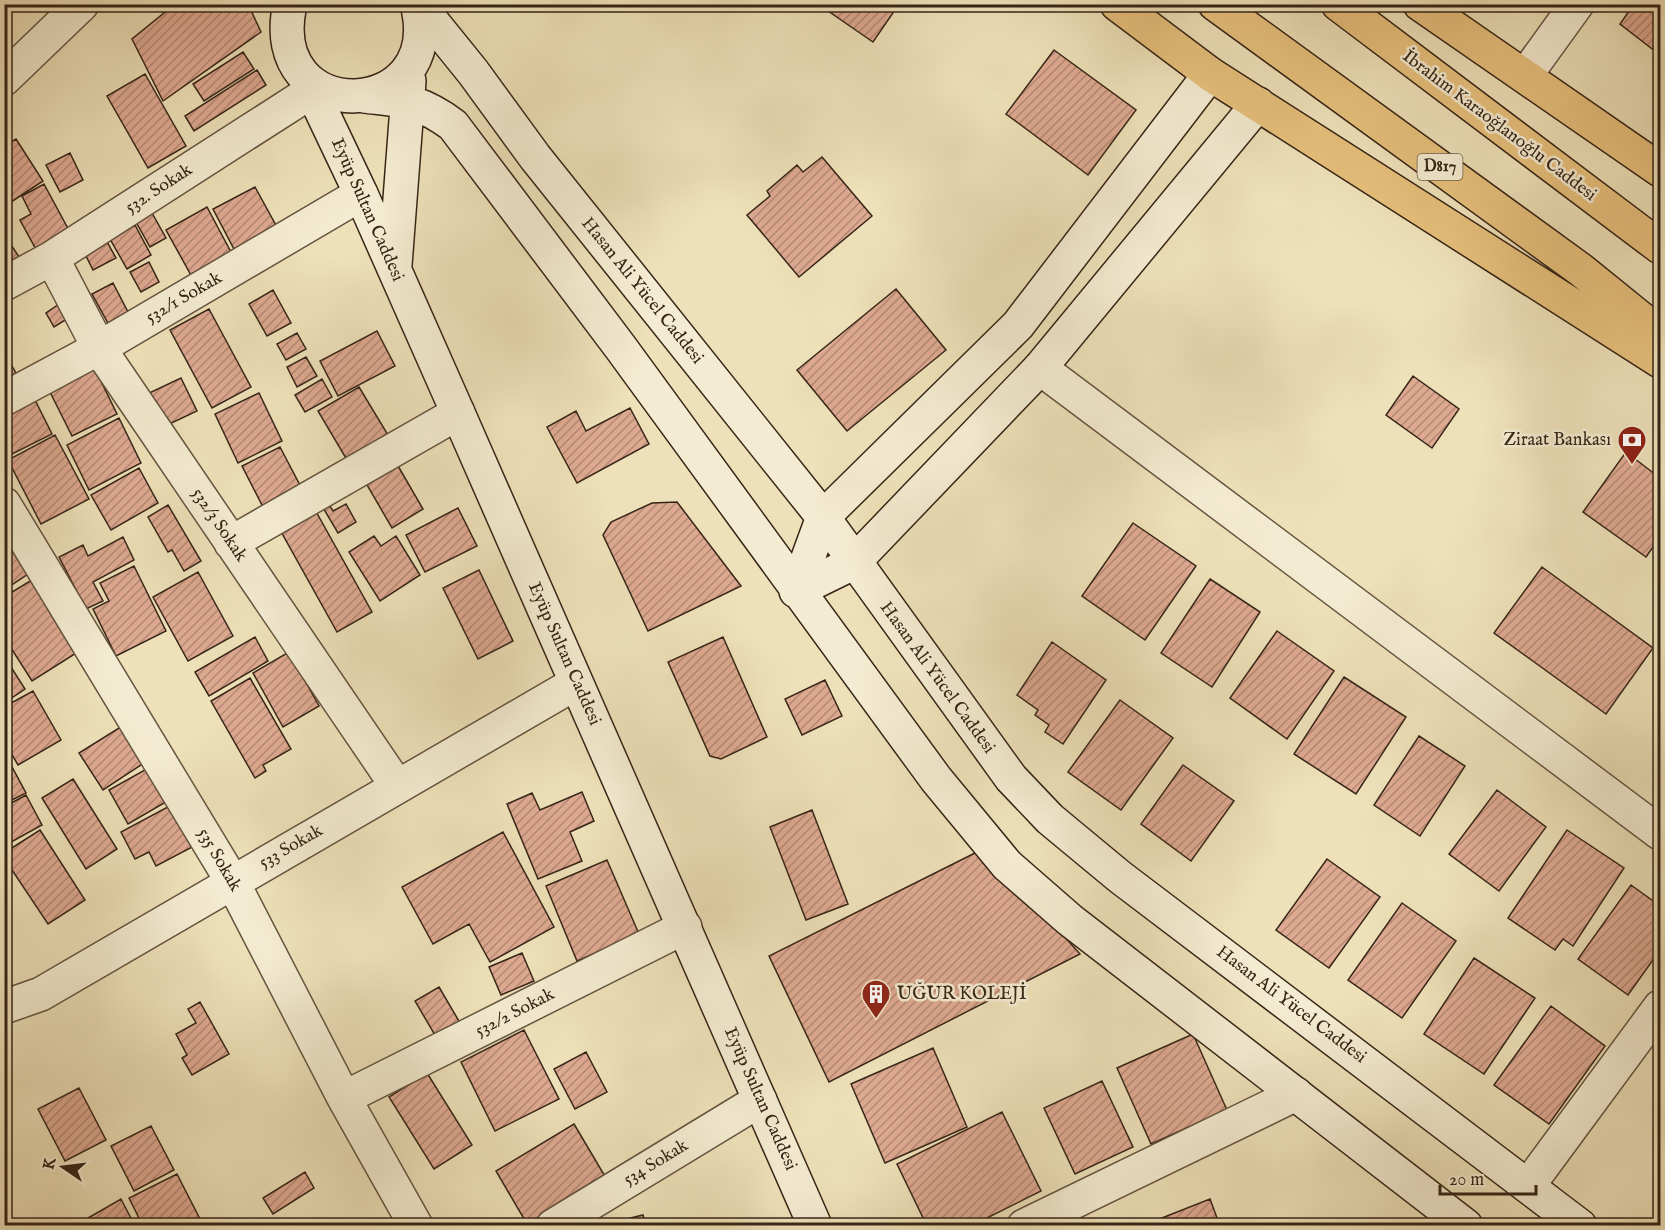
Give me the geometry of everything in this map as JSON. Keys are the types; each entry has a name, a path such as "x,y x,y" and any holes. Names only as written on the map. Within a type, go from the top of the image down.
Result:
{"highway":[{"path":"1118,4 1210,74 1660,361"},
{"name":"D817","path":"1215,4 1581,270 1660,334"},
{"name":"İbrahim Karaoğlanoğlu Caddesi","path":"1338,4 1660,248"},
{"path":"1420,4 1660,170"}],"street":[{"path":"4,79 82,4"},
{"path":"394,270 406,101 411,66 420,46 422,23 417,4"},
{"name":"Hasan Ali Yücel Caddesi","path":"417,4 473,72 535,157 823,517 853,563 1011,778 1050,819 1120,877 1580,1226"},
{"path":"1525,76 1577,4"},
{"name":"Eyüp Sultan Caddesi","path":"285,11 288,47 292,57 312,88 361,194 815,1226"},
{"path":"312,88 354,98 376,94 396,83 411,66"},
{"path":"796,591 823,517 1018,325 1210,74"},
{"name":"532. Sokak","path":"4,284 52,258 312,88"},
{"path":"364,96 406,101 430,108 453,125 487,168 952,801 1007,865 1070,920 1466,1226"},
{"path":"796,591 853,563 1040,368 1258,104"},
{"name":"532/1 Sokak","path":"4,399 99,348 361,194"},
{"name":"532/3 Sokak","path":"52,258 99,348 397,786"},
{"path":"1040,368 1660,833"},
{"path":"231,543 458,412"},
{"name":"535 Sokak","path":"4,504 232,881 344,1098 416,1226"},
{"name":"533 Sokak","path":"4,1007 42,994 232,881 576,683"},
{"name":"532/2 Sokak","path":"344,1098 685,927"},
{"path":"1528,1186 1660,1007"},
{"path":"1024,1226 1296,1094"},
{"name":"534 Sokak","path":"553,1226 760,1100"}],"building":[{"path":"175,4 248,4 261,32 163,101 132,39"},
{"path":"818,4 899,4 873,42"},
{"path":"1634,4 1660,4 1660,55 1620,24"},
{"path":"1054,50 1136,110 1088,175 1006,114"},
{"path":"243,52 254,69 204,101 193,84"},
{"path":"257,70 266,85 194,131 185,116"},
{"path":"145,74 186,146 148,168 107,96"},
{"path":"16,139 43,181 5,206 4,146"},
{"path":"70,153 83,180 60,192 46,165"},
{"path":"822,157 872,216 799,277 747,215 770,196 767,191 797,165 803,172"},
{"path":"44,184 72,236 39,255 20,220 31,214 22,196"},
{"path":"255,187 278,229 235,251 213,209"},
{"path":"207,207 232,254 192,277 166,230"},
{"path":"152,213 166,238 150,247 136,222"},
{"path":"135,225 151,255 127,269 110,239"},
{"path":"4,234 23,263 4,275"},
{"path":"106,240 116,258 93,270 84,252"},
{"path":"149,262 159,282 141,292 130,272"},
{"path":"113,283 129,314 109,325 92,294"},
{"path":"896,289 946,350 847,431 797,370"},
{"path":"273,290 291,323 267,336 249,304"},
{"path":"65,300 75,314 54,327 46,313"},
{"path":"209,309 251,387 212,408 170,330"},
{"path":"377,331 395,366 338,396 320,361"},
{"path":"297,333 306,349 286,360 277,344"},
{"path":"4,352 20,380 4,389"},
{"path":"306,357 317,376 297,387 287,367"},
{"path":"93,365 117,414 72,436 48,388"},
{"path":"1413,376 1459,409 1432,448 1386,415"},
{"path":"181,378 197,411 163,427 147,394"},
{"path":"322,379 332,397 305,412 295,395"},
{"path":"359,387 388,435 347,460 318,411"},
{"path":"259,393 282,441 238,463 215,414"},
{"path":"34,398 52,434 4,458 4,413"},
{"path":"630,408 649,444 577,483 547,427 576,411 586,431"},
{"path":"119,418 141,463 89,490 67,445"},
{"path":"55,435 89,499 41,524 8,460"},
{"path":"280,447 302,489 264,509 242,466"},
{"path":"1626,452 1660,478 1660,537 1646,557 1583,512"},
{"path":"394,459 423,509 392,528 363,478"},
{"path":"139,468 158,503 111,530 91,495"},
{"path":"677,502 741,586 648,631 603,535 611,522 652,503"},
{"path":"328,503 333,511 346,504 356,522 338,533 322,506"},
{"path":"168,505 201,561 184,571 172,550 168,552 148,517"},
{"path":"314,508 372,612 337,632 279,528"},
{"path":"458,508 477,546 425,572 406,535"},
{"path":"1133,523 1196,566 1145,640 1082,596"},
{"path":"4,531 31,572 4,590"},
{"path":"374,536 381,546 396,536 420,575 380,601 349,552"},
{"path":"123,537 134,560 93,582 103,601 86,609 59,557 83,545 88,556"},
{"path":"134,566 166,631 116,656 93,609 109,601 100,583"},
{"path":"1542,567 1653,648 1606,714 1494,633"},
{"path":"479,570 513,641 478,659 443,588"},
{"path":"198,572 233,636 188,661 153,597"},
{"path":"35,578 81,650 32,681 4,637 4,597"},
{"path":"1210,579 1260,612 1212,687 1161,653"},
{"path":"1277,631 1334,671 1287,739 1230,698"},
{"path":"255,637 268,661 209,696 195,672"},
{"path":"723,637 767,737 721,759 710,756 668,662"},
{"path":"1052,642 1106,680 1063,744 1045,732 1049,725 1035,715 1038,710 1017,695"},
{"path":"289,652 319,706 283,727 253,673"},
{"path":"4,656 25,689 4,703"},
{"path":"1344,677 1406,717 1356,794 1294,754"},
{"path":"250,678 291,749 263,765 266,771 255,778 211,701"},
{"path":"825,680 842,716 802,735 785,699"},
{"path":"33,691 61,740 18,765 4,741 4,707"},
{"path":"1120,700 1173,738 1121,810 1068,772"},
{"path":"127,723 150,759 103,790 79,753"},
{"path":"1419,736 1465,766 1420,836 1374,805"},
{"path":"4,752 26,793 4,804"},
{"path":"1183,765 1234,801 1191,861 1141,824"},
{"path":"152,766 171,799 128,824 109,790"},
{"path":"73,779 117,849 86,869 42,798"},
{"path":"1497,790 1546,827 1499,891 1449,854"},
{"path":"582,792 594,821 570,832 582,861 538,879 507,804 532,793 540,810"},
{"path":"26,795 42,825 4,846 4,807"},
{"path":"177,802 198,844 156,866 149,852 135,859 121,832"},
{"path":"812,810 848,904 806,920 770,827"},
{"path":"40,830 85,900 48,924 4,858 4,853"},
{"path":"1567,830 1624,868 1573,946 1563,939 1555,950 1508,918"},
{"path":"503,832 554,927 490,962 469,924 433,944 402,887"},
{"name":"UĞUR KOLEJİ","path":"985,848 1080,954 829,1082 769,956"},
{"path":"1327,859 1380,897 1329,968 1276,930"},
{"path":"607,860 639,934 577,961 546,886"},
{"path":"1631,885 1660,906 1660,950 1628,995 1578,959"},
{"path":"1402,903 1456,941 1402,1018 1348,980"},
{"path":"522,953 534,981 501,995 489,967"},
{"path":"1474,958 1535,998 1484,1074 1424,1034"},
{"path":"439,987 463,1028 439,1042 415,1001"},
{"path":"200,1002 229,1054 192,1075 182,1058 187,1055 176,1034 196,1023 188,1009"},
{"path":"1551,1006 1605,1046 1549,1124 1494,1085"},
{"path":"524,1030 559,1099 495,1131 461,1062"},
{"path":"1193,1034 1227,1110 1151,1144 1117,1068"},
{"path":"933,1048 967,1127 885,1163 851,1084"},
{"path":"586,1052 607,1092 575,1109 554,1069"},
{"path":"427,1073 472,1145 434,1169 389,1097"},
{"path":"1102,1081 1133,1147 1075,1174 1044,1108"},
{"path":"79,1088 106,1140 65,1161 38,1109"},
{"path":"1002,1112 1041,1191 971,1226 927,1226 897,1164"},
{"path":"574,1124 606,1178 527,1224 496,1171"},
{"path":"151,1126 174,1170 134,1191 111,1146"},
{"path":"305,1172 314,1188 273,1214 263,1198"},
{"path":"177,1174 202,1223 196,1226 143,1226 129,1198"},
{"path":"121,1199 135,1226 74,1226"},
{"path":"1210,1199 1220,1226 1144,1226 1144,1225"},
{"path":"643,1215 646,1226 598,1226"}],"place":[{"name":"Ziraat Bankası","path":"1632,466"},
{"name":"UĞUR KOLEJİ","path":"876,1020"}]}
